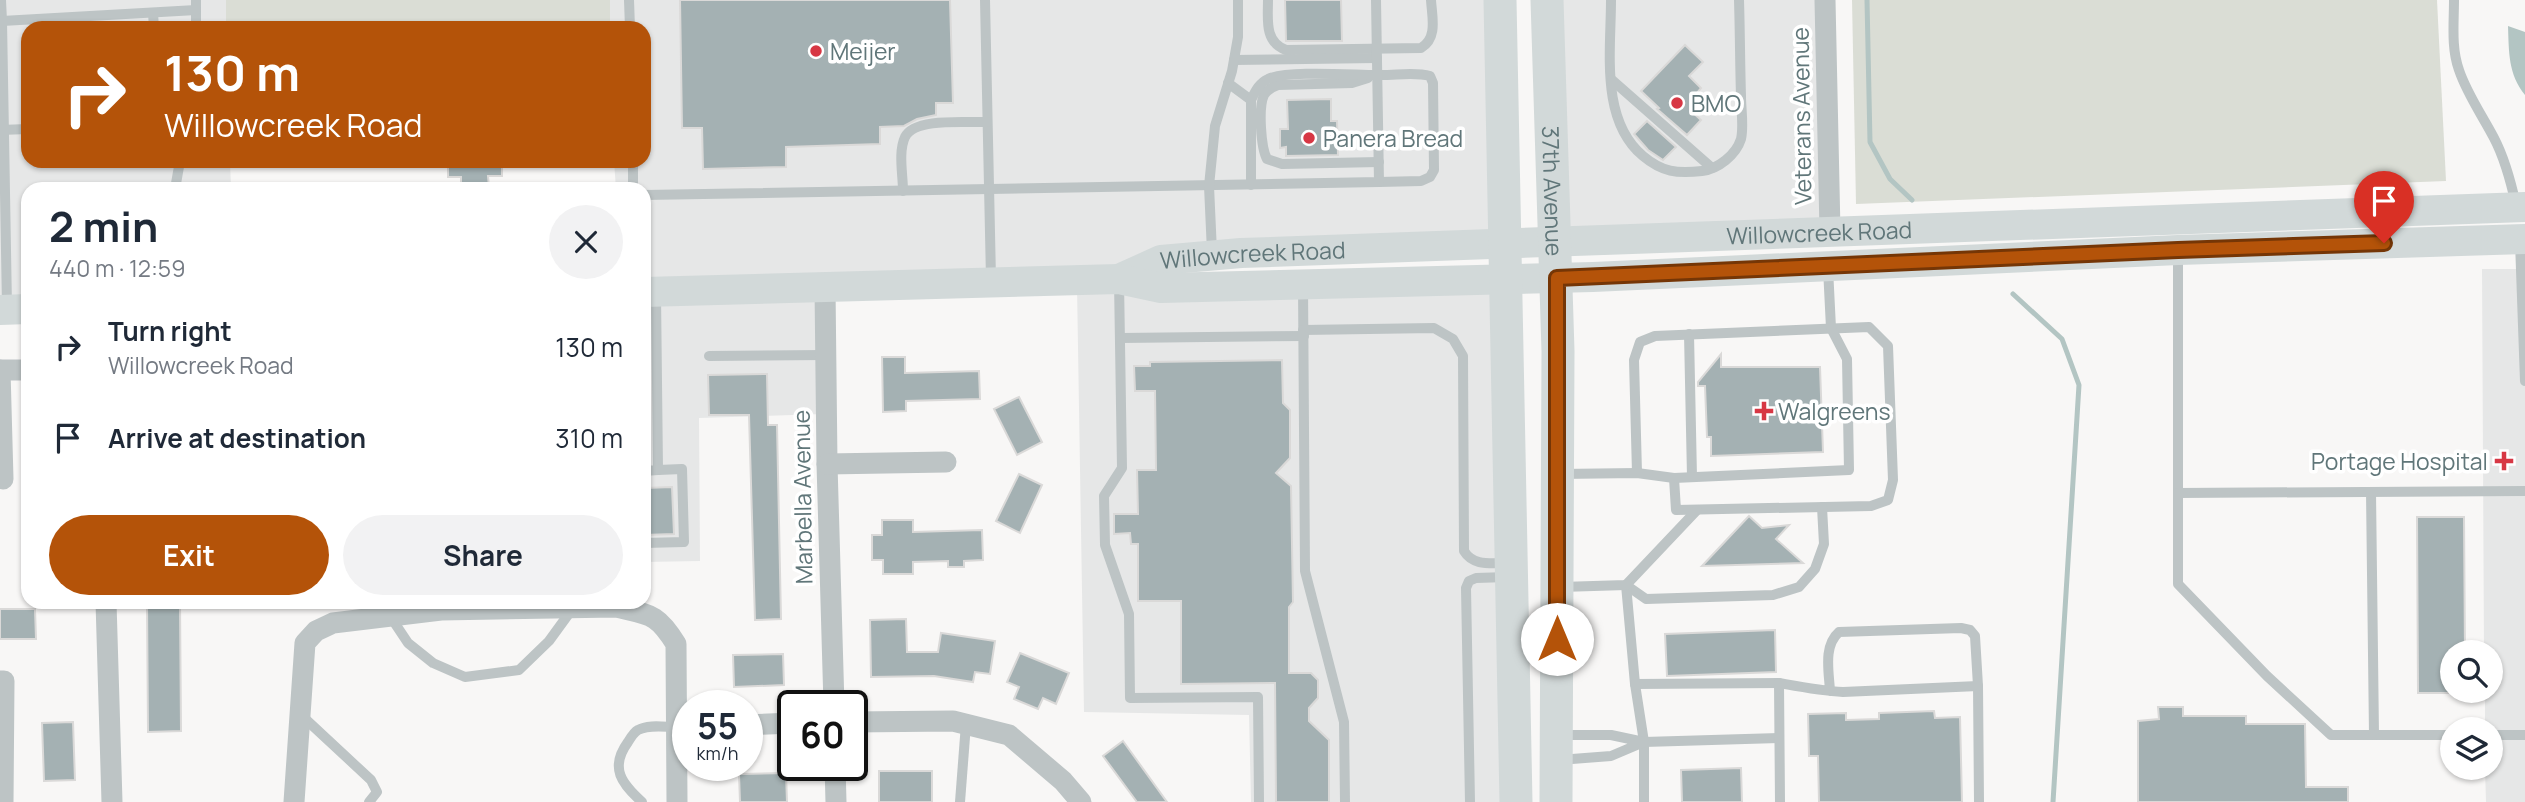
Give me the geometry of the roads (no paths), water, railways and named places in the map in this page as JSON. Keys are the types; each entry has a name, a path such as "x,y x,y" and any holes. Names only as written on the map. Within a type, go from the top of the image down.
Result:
{"main road":[{"name":"37th Avenue","path":"1500,0 1516,802"},
{"name":"37th Avenue","path":"1547,0 1557,278 1556,802"}],"street":[{"name":"Veterans Avenue","path":"1825,0 1830,231"},
{"name":"Willowcreek Road","path":"1119,279 1161,260 1213,255 1554,240 1830,231 2178,235 2520,223"},
{"name":"Willowcreek Road","path":"651,292 1119,279 1161,288 1506,280 1828,265 2178,235"},
{"name":"Marbella Avenue","path":"825,287 834,690"},
{"path":"3,479 0,370 21,370"},
{"path":"827,464 946,462"},
{"path":"106,609 112,802"},
{"path":"294,802 305,643 316,631 332,623 426,609"},
{"path":"625,609 663,621 677,644 680,690"},
{"path":"0,681 4,681 3,802"},
{"path":"868,722 954,721 1009,735 1063,781 1081,802"},
{"path":"677,802 678,781"},
{"path":"835,781 836,802"}],"lane":[{"path":"1,0 2,130 12,309"},
{"path":"629,0 630,21"},
{"path":"985,0 990,282"},
{"path":"1213,255 1209,186 1214,126 1234,60 1238,37 1238,0"},
{"path":"1268,0 1268,30 1276,47 1286,50 1377,53"},
{"path":"1376,0 1379,181"},
{"path":"1234,60 1377,53 1421,48 1429,43 1433,34 1431,0"},
{"path":"1611,0 1612,80 1614,107 1620,127 1629,145 1656,167 1671,173 1706,171 1722,164 1740,141 1739,0"},
{"path":"2454,0 2458,68 2465,86 2496,141 2512,184 2520,223 2525,381"},
{"path":"64,21 153,13 196,5"},
{"path":"153,13 154,21"},
{"path":"99,16 99,21"},
{"path":"2,21 21,22"},
{"path":"651,195 989,190 1209,186 1251,185 1379,181 1421,181 1430,177 1434,170 1433,83 1430,76 1351,73 1266,79 1257,87 1251,100 1251,185"},
{"path":"1377,76 1352,82 1278,85 1270,88 1264,96 1262,106 1262,143 1263,152 1273,163 1379,162"},
{"path":"1612,80 1712,168"},
{"path":"1228,83 1251,100"},
{"path":"903,191 902,149 904,138 909,131 916,126 928,124 988,122"},
{"path":"2,130 21,129"},
{"path":"2178,235 2178,584 2267,676 2331,735 2440,735"},
{"path":"1558,474 1637,473 1674,478 1849,470 1847,359 1831,328 1828,265"},
{"path":"1119,279 1122,468 1104,496 1105,545 1129,614 1130,698 1258,697 1259,802"},
{"path":"1303,285 1305,570 1344,722 1345,802"},
{"path":"651,302 656,352 658,470"},
{"path":"1637,473 1634,360 1640,342 1655,336 1869,327 1888,346 1893,480 1888,500 1871,506 1676,510 1674,478"},
{"path":"1121,338 1434,328 1452,340 1463,356 1464,551 1468,558 1475,562 1512,570"},
{"path":"1689,334 1692,477"},
{"path":"651,352 656,352"},
{"path":"709,356 826,355"},
{"path":"651,470 682,469 684,542 651,542"},
{"path":"2178,493 2525,491"},
{"path":"2371,492 2374,735"},
{"path":"1557,587 1626,586 1646,599 1773,595 1800,587 1815,569 1824,544 1822,507"},
{"path":"1644,802 1644,742 1635,684 1626,586 1697,510"},
{"path":"1470,802 1466,588 1469,581 1476,578 1512,570"},
{"path":"390,616 408,643 433,663 465,677 519,670 549,641 572,609"},
{"path":"1829,691 1829,649 1831,640 1839,632 1970,630 1975,636 1976,645 1979,802"},
{"path":"1635,684 1779,683 1829,691 1978,686"},
{"path":"1779,683 1780,802"},
{"path":"300,714 371,779 377,792 369,802"},
{"path":"960,802 965,724"},
{"path":"642,802 625,787 619,775 620,759 625,746 636,730 672,727"},
{"path":"2503,735 2525,734"},
{"path":"1556,747 1611,735 1644,742 1779,738"},
{"path":"1556,747 1611,756 1644,742"}],"waterway":[{"path":"1867,0 1870,142 1890,179 1912,200"},
{"path":"2013,294 2062,339 2079,385 2053,802"}],"place":[{"name":"Meijer","path":"816,51"},
{"name":"BMO","path":"1677,103"},
{"name":"Panera Bread","path":"1309,138"},
{"name":"Walgreens","path":"1764,411"},
{"name":"Portage Hospital","path":"2504,461"}]}
